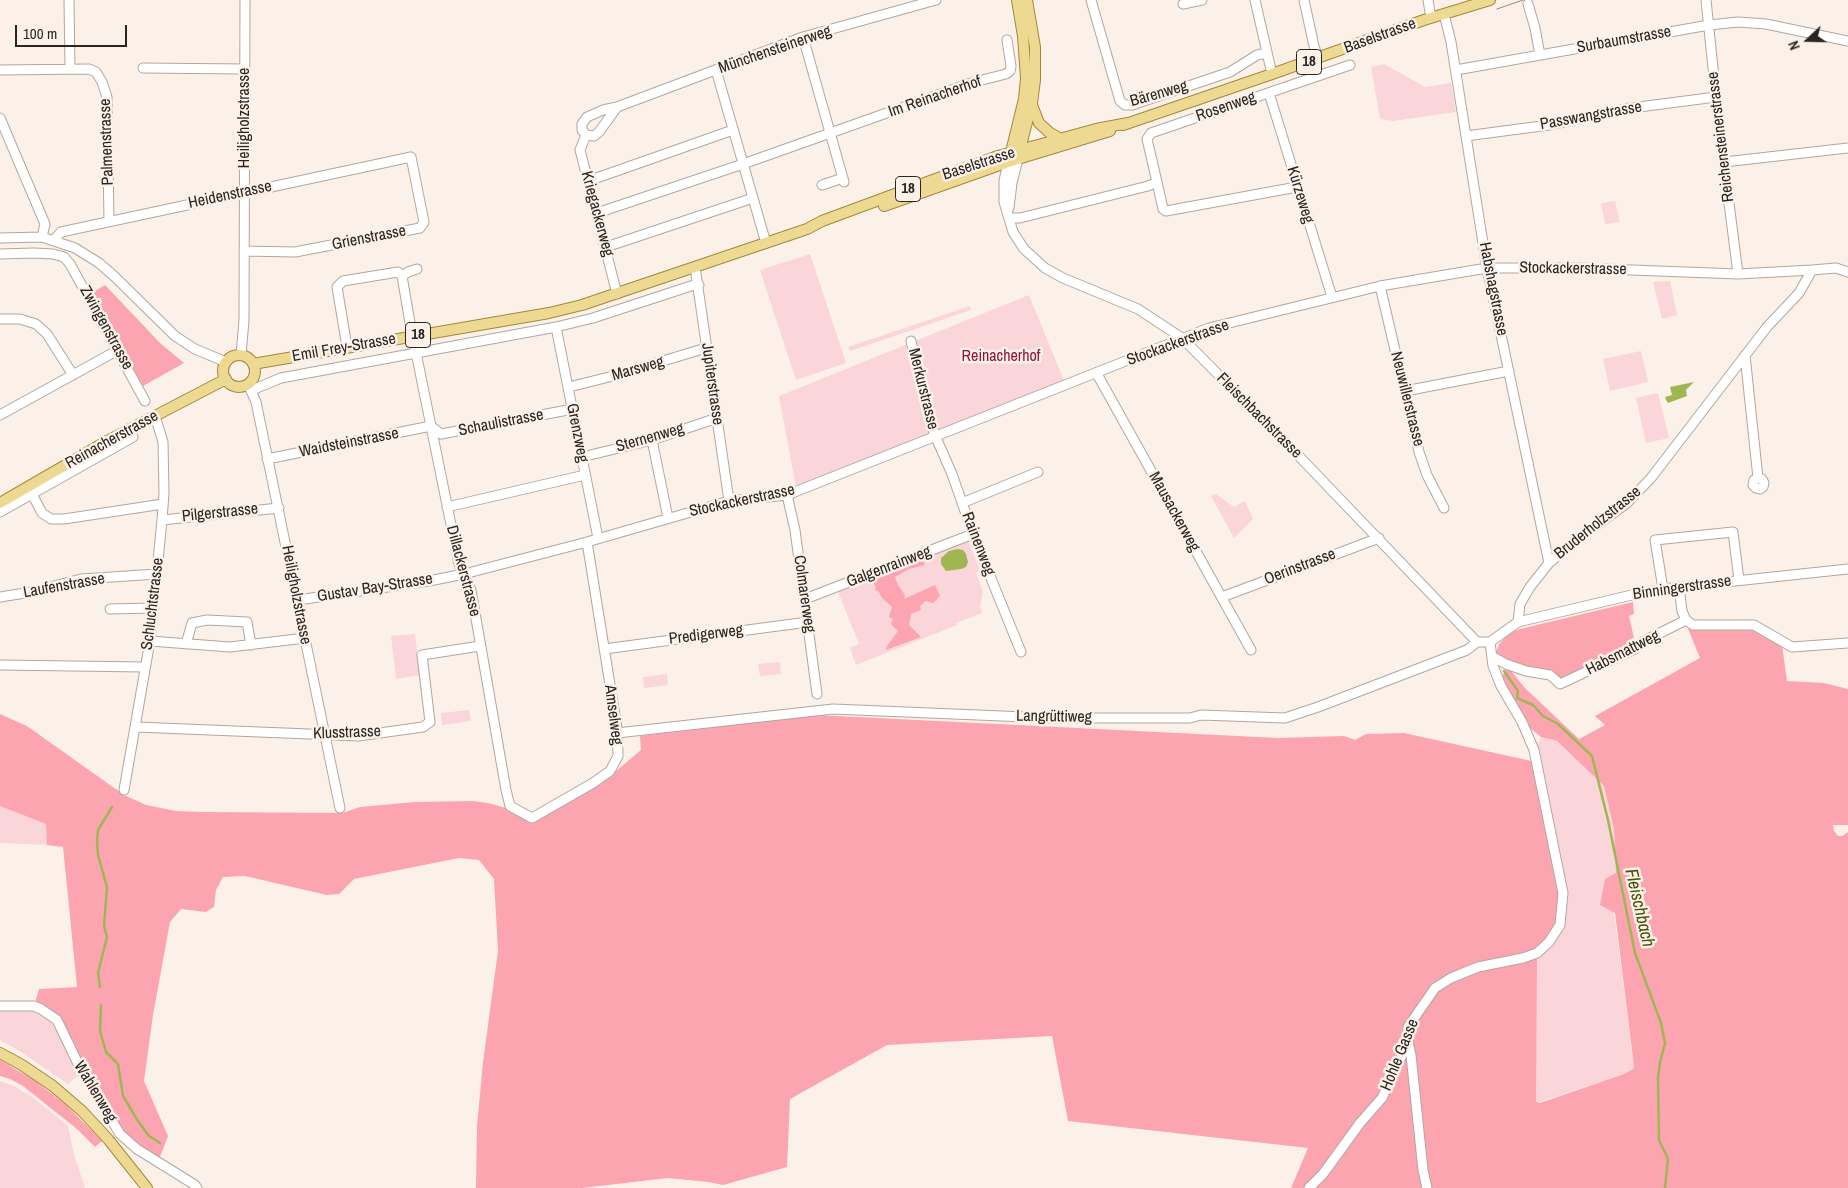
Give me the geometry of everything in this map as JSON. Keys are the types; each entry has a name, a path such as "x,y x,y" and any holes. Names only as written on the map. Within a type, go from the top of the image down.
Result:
{"main road":[{"path":"1014,156 1026,78 1023,36 1017,0"},
{"path":"1014,156 1032,103 1035,60 1027,0"},
{"name":"Baselstrasse","path":"582,304 618,294 807,229 822,221 944,175 1098,135 1431,18 1490,0"},
{"path":"1032,103 1039,123 1050,133 1061,139"},
{"name":"Baselstrasse","path":"807,229 823,227 988,169 1014,156 1061,139 1096,128 1128,123"},
{"name":"Emil Frey-Strasse","path":"253,364 549,313 582,304"},
{"path":"241,355 249,359 253,364 254,374 250,387 236,386 226,379 223,371 226,362 234,356 241,355"},
{"name":"Reinacherstrasse","path":"0,504 107,442 226,379"},
{"path":"0,1053 53,1086 82,1111 108,1139 147,1188"}],"street":[{"path":"68,0 70,69"},
{"name":"Heiligholzstrasse","path":"241,355 244,320 245,0"},
{"name":"Münchensteinerweg","path":"586,135 582,130 582,124 587,117 603,110 617,107 803,37 933,0"},
{"name":"Bärenweg","path":"1091,0 1120,101 1125,105 1132,105 1230,72 1257,55 1267,53"},
{"path":"1183,4 1198,0"},
{"path":"1255,0 1272,74"},
{"path":"1304,0 1318,58"},
{"path":"1428,0 1431,18"},
{"name":"Reichensteinerstrasse","path":"1706,0 1738,274"},
{"path":"1528,4 1540,55"},
{"name":"Habshagstrasse","path":"1444,14 1456,70 1488,268 1549,564"},
{"name":"Surbaumstrasse","path":"1456,70 1709,25 1738,22 1766,24 1848,41"},
{"path":"803,37 844,180 822,185"},
{"name":"Im Reinacherhof","path":"597,214 974,82 1006,74 1010,72 1011,66 1008,40"},
{"name":"Rosenweg","path":"1297,187 1166,211 1163,209 1147,139 1151,133 1350,65"},
{"path":"143,68 245,69"},
{"name":"Palmenstrasse","path":"0,70 89,69 96,72 107,97 109,221"},
{"path":"716,70 766,243"},
{"name":"Kürzeweg","path":"1269,93 1332,297"},
{"name":"Passwangstrasse","path":"1466,136 1549,125 1631,108 1716,98"},
{"path":"586,135 594,136 600,132 617,107"},
{"path":"0,118 45,224 42,237"},
{"path":"588,181 733,130"},
{"name":"Kriegackerweg","path":"586,135 580,150 618,294"},
{"path":"1724,162 1848,148"},
{"name":"Fleischbachstrasse","path":"1014,156 1004,181 1004,202 1013,232 1024,249 1044,268 1063,278 1138,309 1182,338 1379,538 1476,642"},
{"name":"Fleischbachstrasse","path":"1009,218 1014,156"},
{"name":"Heidenstrasse","path":"54,240 61,232 411,157"},
{"name":"Grienstrasse","path":"244,251 295,252 420,228 424,222 411,157"},
{"name":"Baselstrasse","path":"988,169 997,173 1004,181"},
{"path":"1009,218 1020,218 1148,186 1157,182"},
{"path":"606,247 753,198"},
{"path":"0,238 42,237 75,248 99,263 184,343 204,354 226,362"},
{"name":"Zwingenstrasse","path":"0,254 34,253 53,254 64,257 70,264 145,401"},
{"name":"Jupiterstrasse","path":"695,267 729,501"},
{"name":"Stockackerstrasse","path":"598,538 729,501 787,495 1025,400 1097,374 1209,328 1380,286 1488,268 1579,268 1738,274 1812,270"},
{"path":"1812,270 1836,268 1848,272"},
{"path":"347,348 338,287 343,282 398,272 402,276 418,269"},
{"name":"Bruderholzstrasse","path":"1518,622 1520,604 1530,587 1549,564 1570,545 1627,503 1651,478 1745,354 1799,293 1812,270"},
{"name":"Dillackerstrasse","path":"402,276 459,564 471,590 489,703 510,806"},
{"path":"250,387 281,378 556,327 594,318 699,285"},
{"name":"Neuwillerstrasse","path":"1380,286 1427,476 1444,508"},
{"path":"0,319 20,319 36,324 51,339 73,376"},
{"name":"Grenzweg","path":"556,327 598,538"},
{"name":"Merkurstrasse","path":"911,340 935,437"},
{"name":"Marsweg","path":"568,387 613,376 706,348"},
{"path":"0,415 118,350"},
{"path":"1745,354 1758,478"},
{"path":"1405,391 1509,371"},
{"name":"Mausackerweg","path":"1097,374 1252,650"},
{"name":"Heiligholzstrasse","path":"250,387 256,402 340,808"},
{"name":"Schaulistrasse","path":"431,426 441,434 573,409"},
{"name":"Schluchtstrasse","path":"124,790 150,641 162,520 162,442 155,416"},
{"name":"Sternenweg","path":"582,457 652,440 717,418"},
{"name":"Waidsteinstrasse","path":"268,460 431,426"},
{"path":"0,512 133,437"},
{"name":"Rainenweg","path":"935,437 952,474 973,534 1021,652"},
{"path":"652,440 668,518"},
{"path":"962,503 1038,472"},
{"path":"447,507 585,475"},
{"path":"32,494 42,513 51,519 74,518 163,504"},
{"name":"Colmarerweg","path":"787,495 795,530 817,694"},
{"name":"Pilgerstrasse","path":"162,520 278,508"},
{"path":"1663,589 1655,540 1733,532 1739,580"},
{"name":"Galgenrainweg","path":"805,599 973,534"},
{"name":"Gustav Bay-Strasse","path":"298,600 464,574 598,538"},
{"name":"Oerinstrasse","path":"1222,597 1379,538"},
{"name":"Amselweg","path":"510,806 532,818 593,783 610,771 618,756 617,733 587,542"},
{"name":"Binningerstrasse","path":"1518,622 1679,586 1848,570"},
{"name":"Laufenstrasse","path":"0,597 31,592 80,579 157,574"},
{"path":"1679,586 1682,611 1686,620 1693,625 1754,625 1792,646 1848,643"},
{"path":"110,609 154,608"},
{"path":"186,644 192,623 207,620 247,622 251,645"},
{"name":"Habsmattweg","path":"1493,656 1506,664 1526,671 1550,675 1560,684 1635,649 1642,642 1686,620"},
{"name":"Predigerweg","path":"604,648 808,622"},
{"path":"1476,642 1490,642 1518,622"},
{"path":"150,641 230,647 305,638"},
{"name":"Langrüttiweg","path":"617,733 832,709 1050,718 1190,718 1201,716 1285,718 1467,650 1476,642"},
{"path":"1490,642 1493,656"},
{"name":"Klusstrasse","path":"136,727 358,736 423,727 430,722 422,655 480,646"},
{"name":"Hohle Gasse","path":"1309,1188 1323,1174 1360,1123 1382,1098 1408,1042 1408,1027 1435,988 1451,978 1478,967 1523,958 1537,953 1549,942 1560,925 1563,893 1534,750 1522,722 1501,686 1493,666 1493,656"},
{"path":"0,664 145,668"},
{"name":"Wahlenweg","path":"0,1006 34,1006 57,1020 82,1072 120,1134 138,1149 195,1184 198,1188"},
{"path":"1408,1042 1426,1188"}],"green space":[{"path":"1384,64 1425,87 1451,83 1456,112 1393,121 1380,119 1371,67"},
{"path":"1615,201 1620,222 1605,224 1601,203"},
{"path":"810,254 846,363 796,380 760,270"},
{"path":"1670,281 1677,315 1662,319 1653,282"},
{"name":"Reinacherhof","path":"1029,295 1065,383 796,487 779,396"},
{"path":"970,306 971,310 850,351 848,347"},
{"path":"1641,351 1648,382 1610,391 1603,359"},
{"path":"1658,393 1669,438 1646,443 1636,398"},
{"path":"1216,494 1234,507 1245,501 1253,519 1234,538 1211,496"},
{"path":"967,538 980,570 976,573 983,592 980,606 982,613 956,623 957,625 856,665 850,648 859,644 837,589"},
{"path":"415,634 420,675 396,679 391,636"},
{"path":"780,662 781,674 760,676 758,664"},
{"path":"667,674 668,685 644,688 643,677"},
{"path":"469,710 471,721 442,725 441,713"},
{"path":"1541,737 1557,741 1604,786 1614,829 1616,873 1614,913 1634,1066 1633,1069 1624,1074 1536,1103 1534,750"},
{"path":"0,806 47,824 47,845 0,843"},
{"path":"0,1006 34,1006 57,1020 82,1072 68,1084 0,1040"},
{"path":"0,1081 14,1086 32,1097 68,1126 74,1155 85,1188 0,1188"}],"shaded area":[{"path":"105,285 161,344 184,363 143,386 90,294"},
{"path":"1694,382 1686,390 1687,396 1668,403 1665,397 1672,395 1670,387"},
{"path":"963,550 966,554 968,562 966,567 946,571 941,564 941,558 949,551"},
{"path":"916,561 923,561 925,565 909,569 895,577 905,595 904,599 935,585 940,596 933,603 926,601 920,606 921,610 911,614 909,625 921,637 886,650 898,631 891,624 893,619 889,617 892,607 875,590 873,581 879,575"},
{"path":"1633,602 1634,614 1629,616 1635,643 1558,681 1506,662 1496,653 1499,644 1510,633 1520,629"},
{"path":"1687,626 1701,629 1756,629 1782,645 1787,681 1824,683 1848,689 1848,825 1833,825 1834,831 1838,836 1848,832 1848,1188 1291,1188 1308,1148 1068,1121 1052,1036 887,1045 790,1099 787,1167 723,1185 668,1178 582,1188 476,1188 477,1126 483,1062 498,951 494,879 479,860 459,858 354,879 339,894 327,895 245,876 223,877 216,890 214,907 206,912 181,909 170,922 153,1015 144,1081 168,1136 158,1162 120,1134 57,1020 34,1006 39,989 77,987 63,847 47,845 46,824 0,806 0,714 27,726 124,795 146,805 176,811 342,813 360,807 415,802 472,801 513,810 532,822 603,782 641,750 640,736 817,715 1278,738 1344,736 1355,740 1366,734 1404,733 1536,762 1563,893 1560,925 1537,953 1536,1102 1540,1103 1624,1074 1633,1069 1634,1066 1615,913 1600,905 1605,879 1616,873 1614,829 1604,786 1557,741 1541,737 1530,728 1500,679 1508,667 1525,688 1579,739 1605,725 1595,716 1700,658"},
{"path":"0,1060 34,1080 65,1104 102,1141 95,1147 77,1129 23,1086 0,1076"}],"waterway":[{"name":"Fleischbach","path":"1504,671 1518,691 1517,698 1533,705 1543,716 1558,724 1592,756 1608,820 1635,953 1661,1023 1665,1043 1658,1078 1659,1140 1668,1159 1665,1188"},
{"path":"100,987 98,973 107,937 104,926 107,887 98,855 97,842 98,830 112,807"},
{"path":"101,1005 100,1031 106,1052 118,1064 123,1096 149,1136 160,1143"}],"tram line":[{"path":"1497,9 1523,0"}]}
